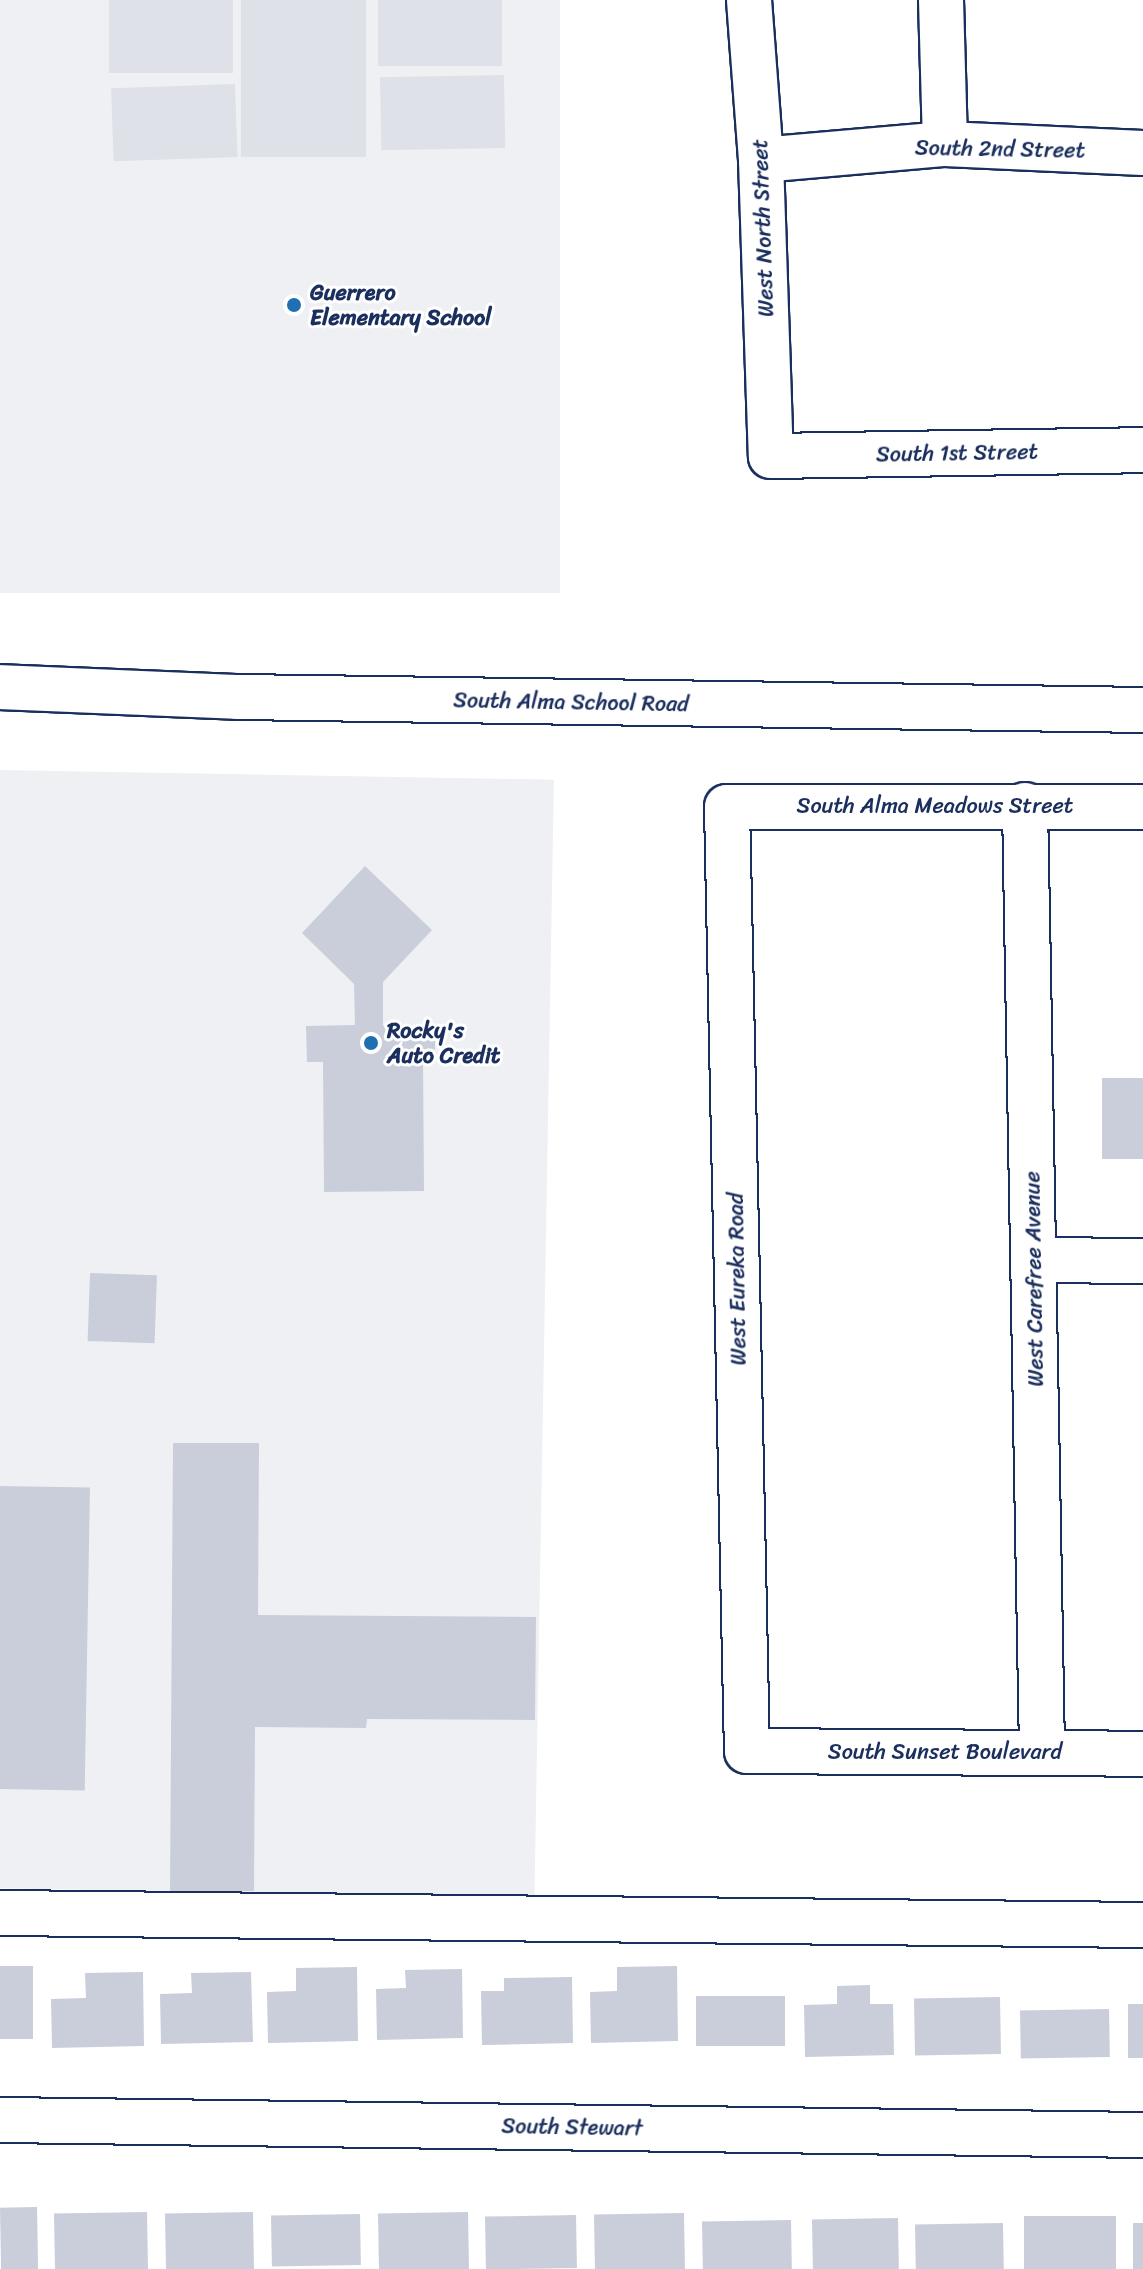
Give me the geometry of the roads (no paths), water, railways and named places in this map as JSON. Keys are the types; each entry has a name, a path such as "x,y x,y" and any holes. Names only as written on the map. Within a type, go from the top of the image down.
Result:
{"main road":[{"name":"West North Street","path":"749,0 761,160 771,456"},
{"path":"941,0 945,144"},
{"name":"South 2nd Street","path":"761,160 945,144 1143,153"},
{"name":"South 1st Street","path":"771,456 1143,450"},
{"name":"South Alma School Road","path":"0,687 254,698 1143,710"},
{"name":"West Carefree Avenue","path":"1025,805 1042,1753"},
{"name":"South Alma Meadows Street","path":"727,807 1143,807"},
{"name":"West Eureka Road","path":"727,807 747,1751"},
{"path":"1033,1260 1143,1261"},
{"name":"South Sunset Boulevard","path":"747,1751 1143,1754"},
{"path":"0,1913 584,1922 1143,1925"},
{"name":"South Stewart","path":"0,2120 1143,2135"}],"place":[{"name":"Guerrero Elementary School","path":"294,305"},
{"name":"Rocky's Auto Credit","path":"371,1043"}]}
